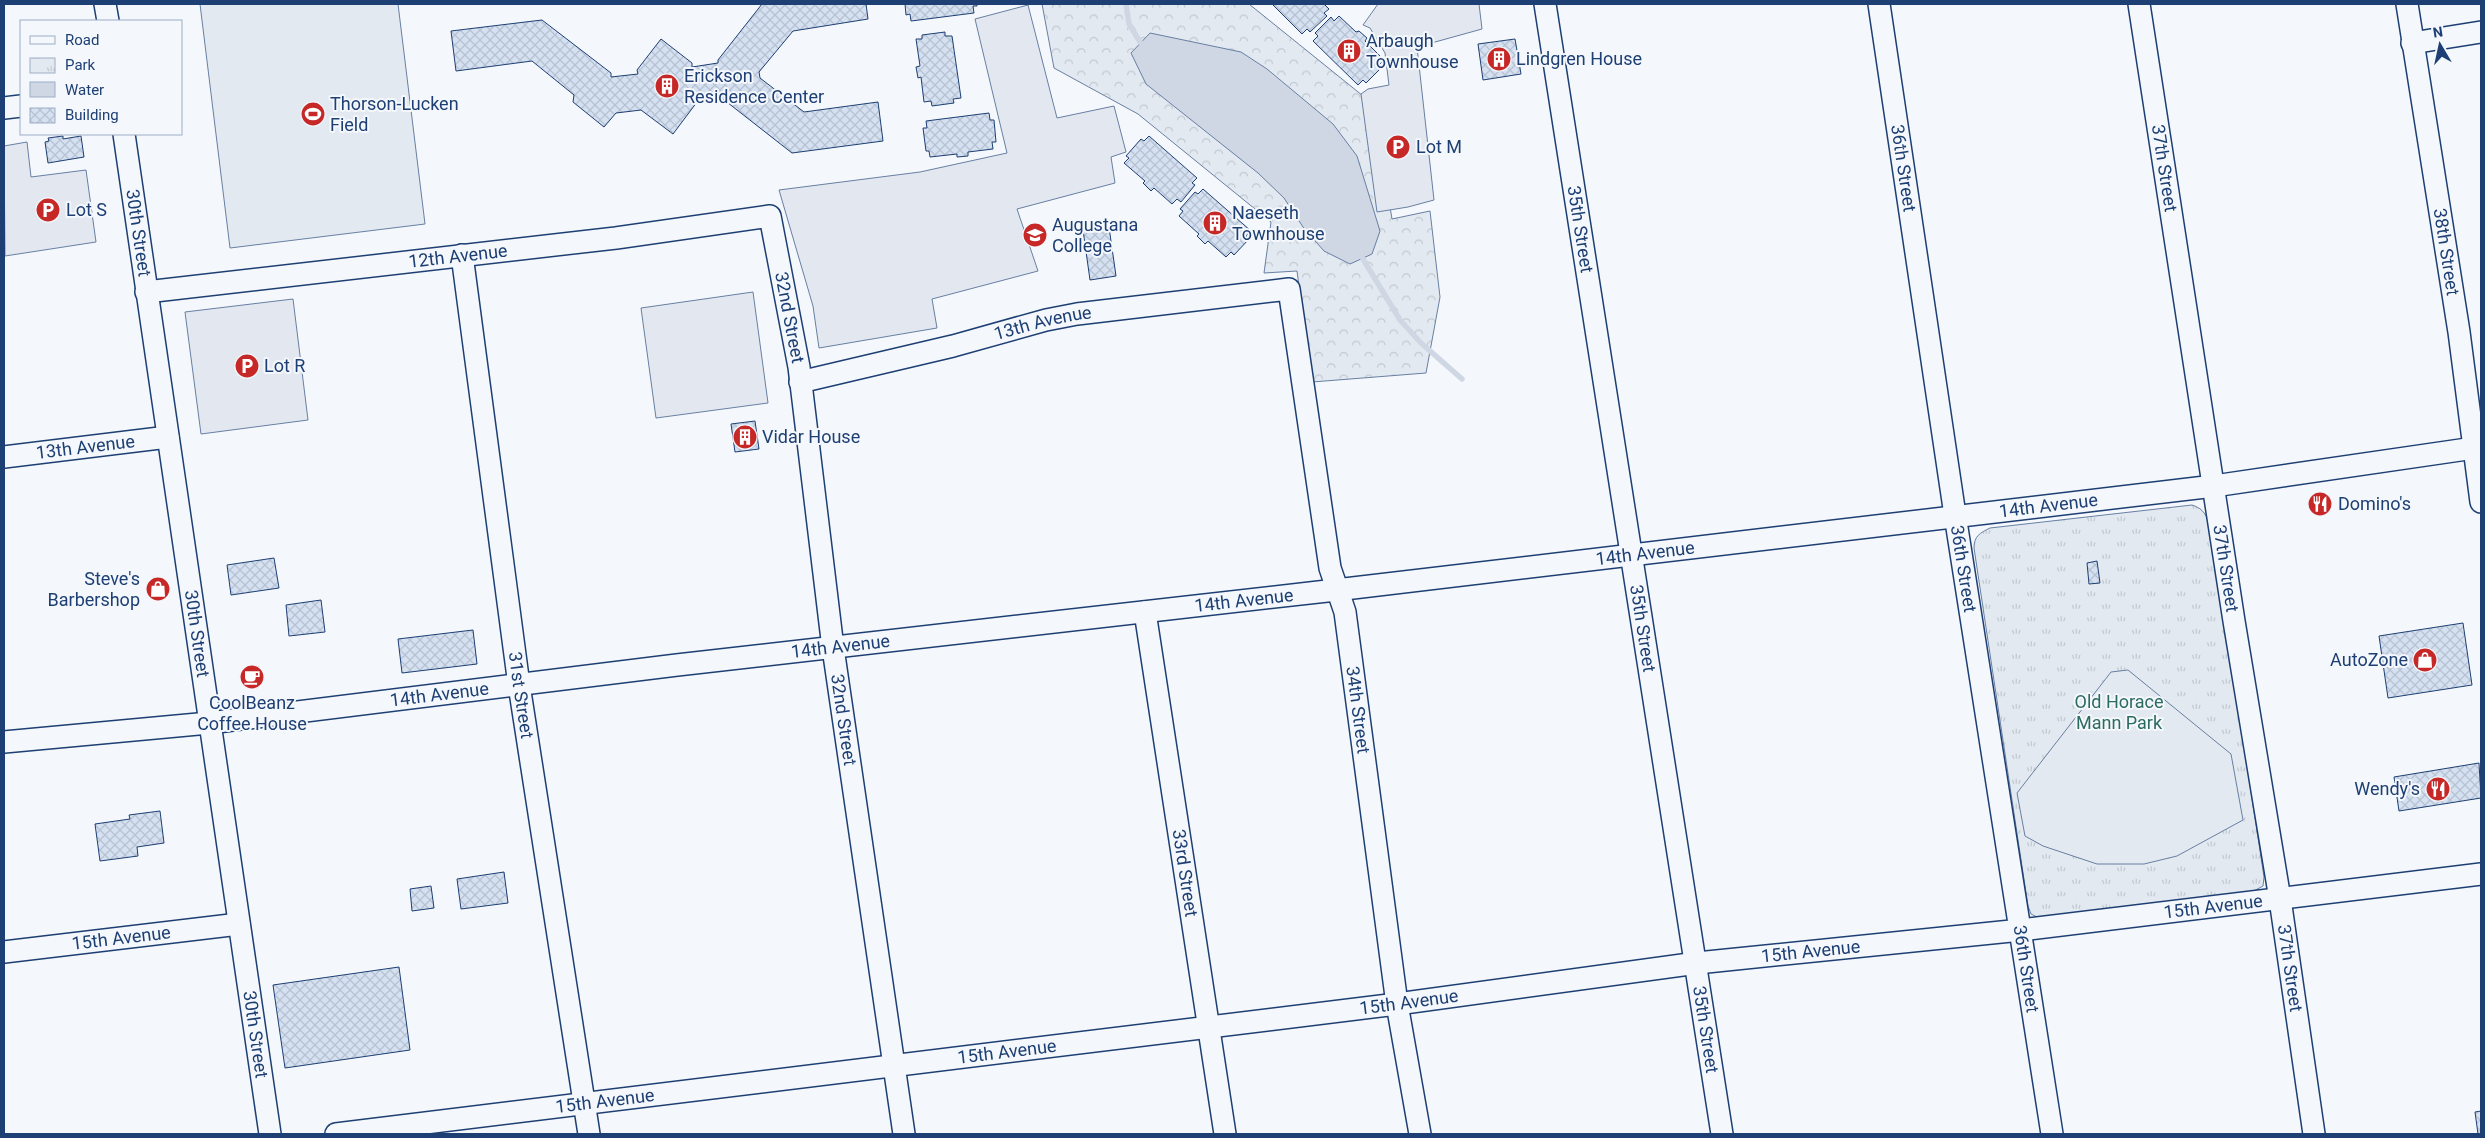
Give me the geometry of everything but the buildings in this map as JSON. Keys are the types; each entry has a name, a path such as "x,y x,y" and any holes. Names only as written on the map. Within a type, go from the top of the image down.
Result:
{"street":[{"path":"106,4 108,20"},
{"name":"35th Street","path":"1546,4 1697,963 1722,1134"},
{"name":"36th Street","path":"1880,4 1955,515 2052,1134"},
{"name":"37th Street","path":"2139,4 2280,899 2314,1134"},
{"name":"38th Street","path":"2407,4 2478,448 2481,502"},
{"path":"2412,43 2481,32"},
{"path":"4,108 20,106"},
{"name":"30th Street","path":"124,135 270,1134"},
{"name":"12th Avenue","path":"146,292 616,238 770,216"},
{"name":"32nd Street","path":"770,216 800,382 833,648 904,1134"},
{"name":"31st Street","path":"462,255 520,685 589,1134"},
{"name":"13th Avenue","path":"800,382 953,346 1046,320 1077,314 1289,289"},
{"name":"34th Street","path":"1289,289 1330,568 1336,590 1346,612 1397,1004 1420,1134"},
{"name":"13th Avenue","path":"4,457 168,437"},
{"name":"14th Avenue","path":"4,742 209,723 1955,515 2214,486 2478,448"},
{"name":"33rd Street","path":"1145,612 1225,1134"},
{"name":"15th Avenue","path":"336,1134 1397,1004 1697,963 2021,930 2481,874"},
{"name":"15th Avenue","path":"4,952 239,924"}],"green space":[{"name":"Thorson-Lucken Field","path":"200,4 398,4 425,224 230,248"},
{"path":"1042,4 1249,4 1373,104 1392,219 1430,211 1440,297 1426,373 1312,382 1297,271 1264,273 1271,222 1138,114 1054,68"},
{"name":"Old Horace Mann Park","path":"2192,505 2203,511 2211,529 2264,877 2263,886 2250,893 2039,918 2031,914 2028,906 1974,548 1976,538 1990,528"},
{"path":"2128,670 2231,754 2243,820 2177,856 2144,864 2097,864 2043,846 2025,836 2017,793 2111,672"}],"shaded area":[{"name":"Lot M","path":"1378,4 1479,4 1482,29 1417,47 1434,200 1377,212 1361,94 1368,89 1389,85 1385,53 1370,28 1363,25"},
{"path":"1028,5 1057,118 1114,106 1126,152 1111,157 1115,183 1017,209 1038,271 932,299 937,328 819,348 813,306 779,190 920,172 1007,153 975,19"},
{"name":"Lot S","path":"27,142 31,177 86,170 96,242 5,256 4,146"},
{"path":"753,292 768,403 656,418 641,308"},
{"name":"Lot R","path":"293,299 308,420 201,434 185,312"}],"water":[{"path":"1150,33 1241,52 1267,69 1333,124 1357,156 1380,231 1372,254 1350,264 1324,251 1303,227 1284,198 1258,173 1146,84 1131,53"}],"waterway":[{"path":"1126,4 1129,24 1140,42"},
{"path":"1363,259 1400,320 1421,343 1462,379"}],"place":[{"name":"Arbaugh Townhouse","path":"1349,51"},
{"name":"Lindgren House","path":"1499,59"},
{"name":"Erickson Residence Center","path":"667,86"},
{"name":"Thorson-Lucken Field","path":"313,114"},
{"name":"Lot M","path":"1398,147"},
{"name":"Lot S","path":"48,210"},
{"name":"Naeseth Townhouse","path":"1215,223"},
{"name":"Augustana College","path":"1035,235"},
{"name":"Lot R","path":"247,366"},
{"name":"Vidar House","path":"745,437"},
{"name":"Domino's","path":"2320,504"},
{"name":"Steve's Barbershop","path":"158,589"},
{"name":"AutoZone","path":"2425,660"},
{"name":"CoolBeanz Coffee House","path":"252,677"},
{"name":"Wendy's","path":"2438,789"}]}
